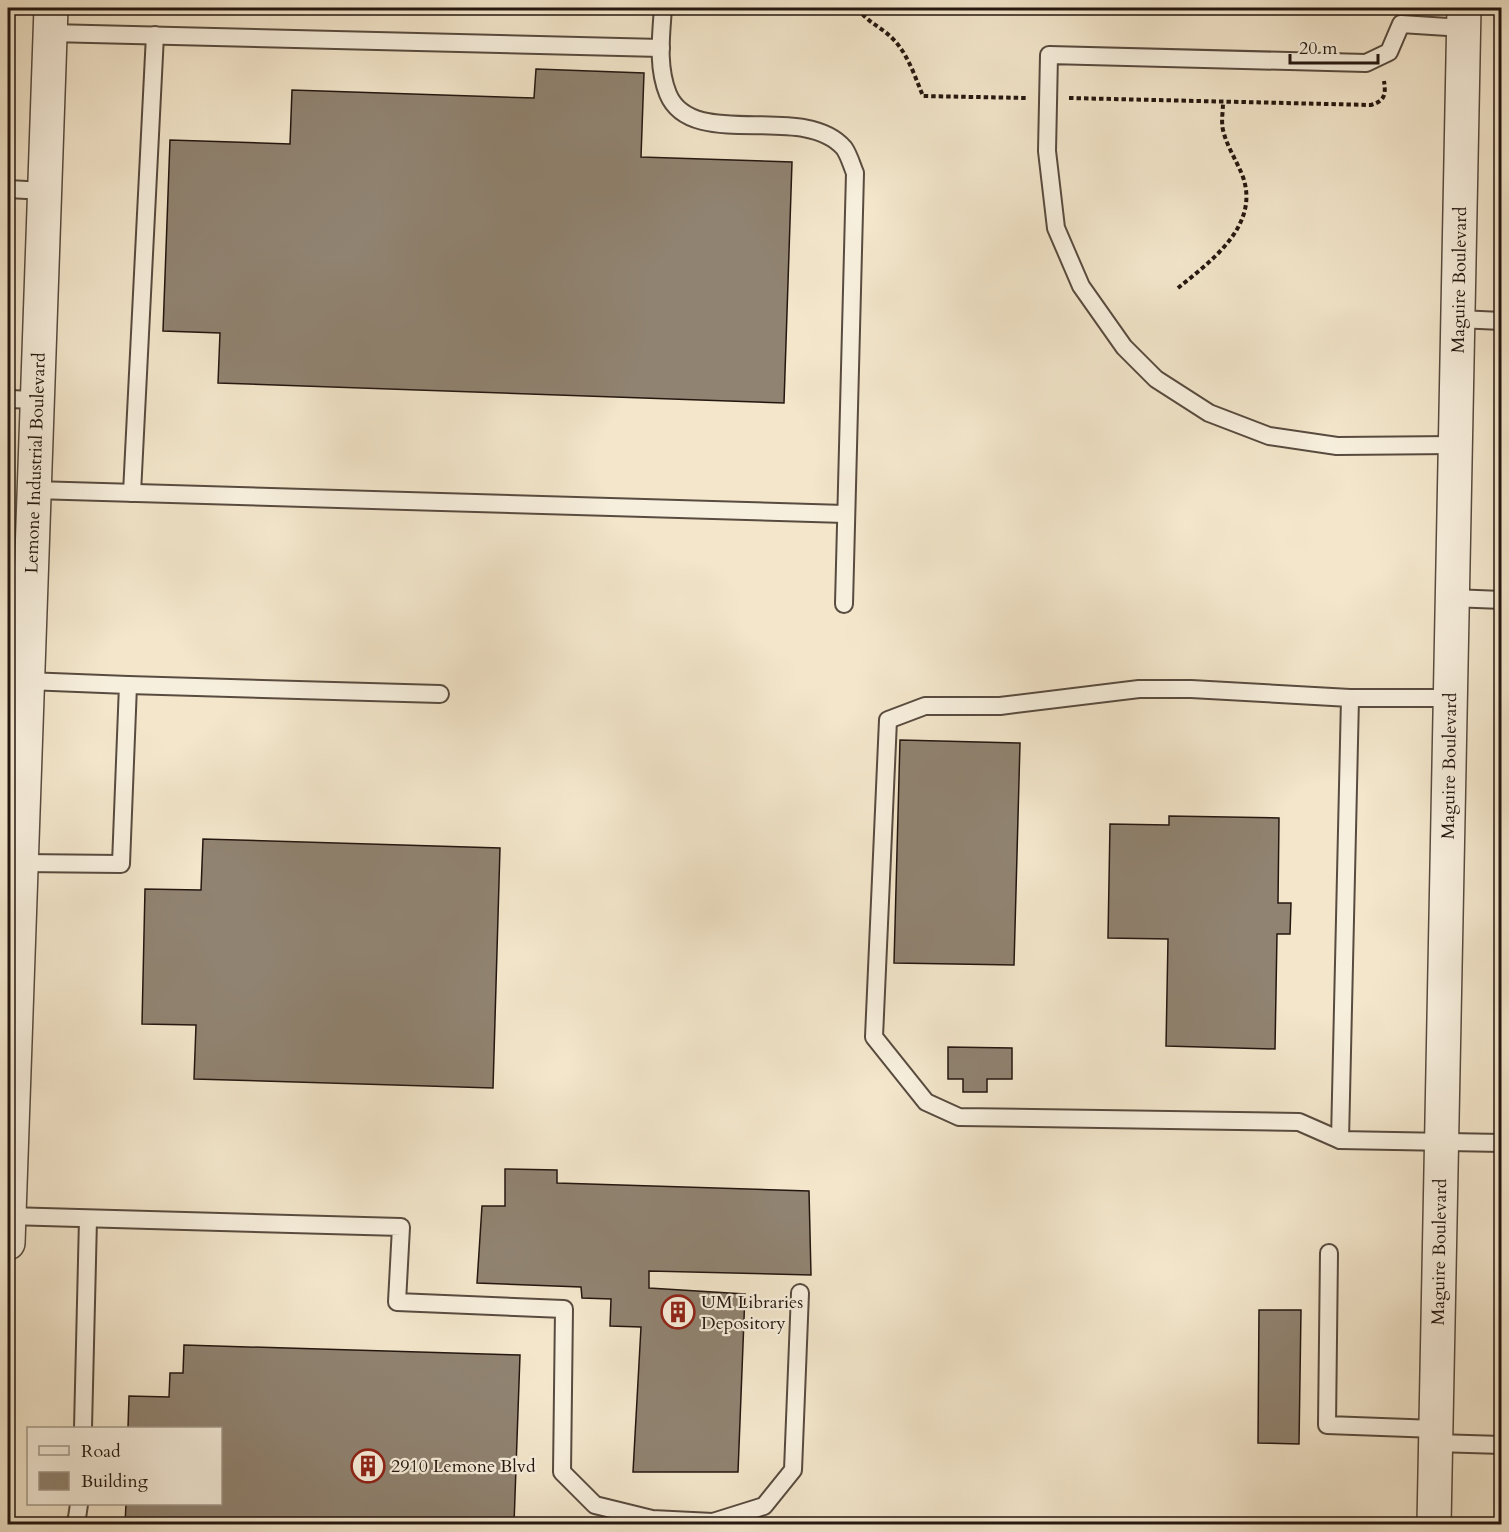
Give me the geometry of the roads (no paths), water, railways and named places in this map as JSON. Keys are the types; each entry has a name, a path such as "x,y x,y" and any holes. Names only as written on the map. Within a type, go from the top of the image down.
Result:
{"street":[{"name":"Maguire Boulevard","path":"1434,1524 1464,18"},
{"name":"Lemone Industrial Boulevard","path":"8,1230 27,681 19,588 34,490 22,399 45,191 51,20"}],"lane":[{"path":"663,8 661,69 669,96 683,112 699,121 795,127 824,133 844,149 855,173 844,604"},
{"path":"1455,445 1337,446 1269,436 1209,414 1156,379 1124,347 1081,286 1056,228 1047,151 1049,55 1366,63 1389,51 1401,24 1464,18"},
{"path":"51,20 155,35 661,48"},
{"path":"132,493 155,35"},
{"path":"8,189 45,191"},
{"path":"1458,320 1502,321"},
{"path":"34,490 845,514"},
{"path":"1452,598 1502,600"},
{"path":"27,681 440,694"},
{"path":"21,863 121,864 128,685"},
{"path":"1450,698 1350,699 1191,689 1139,689 1000,706 925,706 888,720 874,1037 926,1102 959,1117 1299,1122 1340,1140 1502,1143"},
{"path":"1340,1140 1350,699"},
{"path":"8,1230 88,1219 401,1227 397,1302 564,1309 562,1472 595,1505 652,1519 713,1522 764,1506 793,1470 800,1293"},
{"path":"83,1427 88,1219"},
{"path":"1329,1253 1327,1425 1502,1444"},
{"path":"74,1524 80,1505"}],"place":[{"name":"UM Libraries Depository","path":"678,1312"},
{"name":"2910 Lemone Blvd","path":"368,1466"}]}
